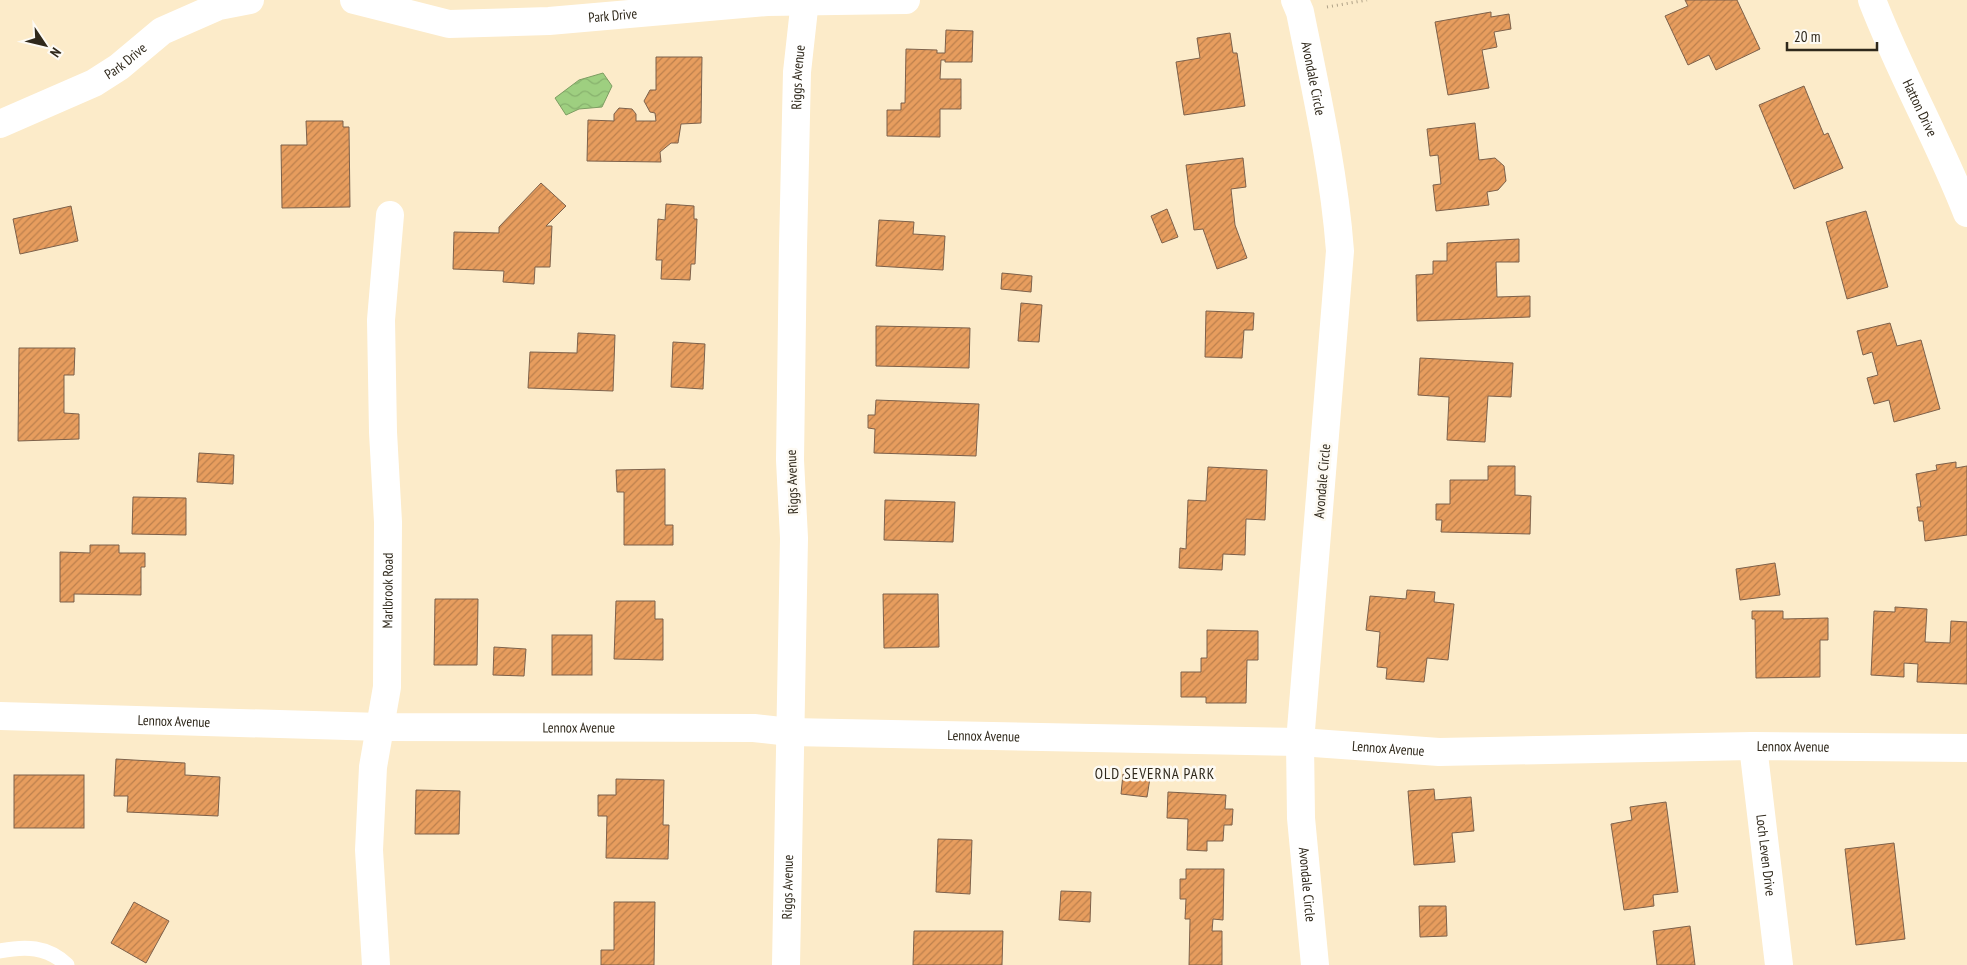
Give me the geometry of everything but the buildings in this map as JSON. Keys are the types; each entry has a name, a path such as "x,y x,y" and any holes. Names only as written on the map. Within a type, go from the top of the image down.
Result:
{"street":[{"name":"Park Drive","path":"0,124 94,83 119,67 162,31 219,6 250,0"},
{"name":"Park Drive","path":"354,0 449,24 549,22 766,2 906,0"},
{"name":"Hatton Drive","path":"1872,0 1886,37 1953,178 1967,214"},
{"name":"Riggs Avenue","path":"786,965 794,538 790,460 793,247 797,72 805,1"},
{"name":"Avondale Circle","path":"1297,6 1327,152 1337,212 1340,251 1300,742 1301,818 1315,965"},
{"name":"Marlbrook Road","path":"376,965 369,850 373,767 388,687 388,522 383,432 381,320 390,214"},
{"name":"Lennox Avenue","path":"0,716 381,728 754,728 790,732 1300,742 1439,752 1752,746 1967,748"},
{"name":"Loch Leven Drive","path":"1752,746 1779,965"}],"lane":[{"path":"0,952 19,947 44,949 66,965"}],"path":[{"path":"1297,6 1367,0"}],"water":[{"path":"603,73 612,86 602,107 579,109 566,115 555,98 579,80"}],"district":[{"name":"OLD SEVERNA PARK","path":"1155,773"}]}
